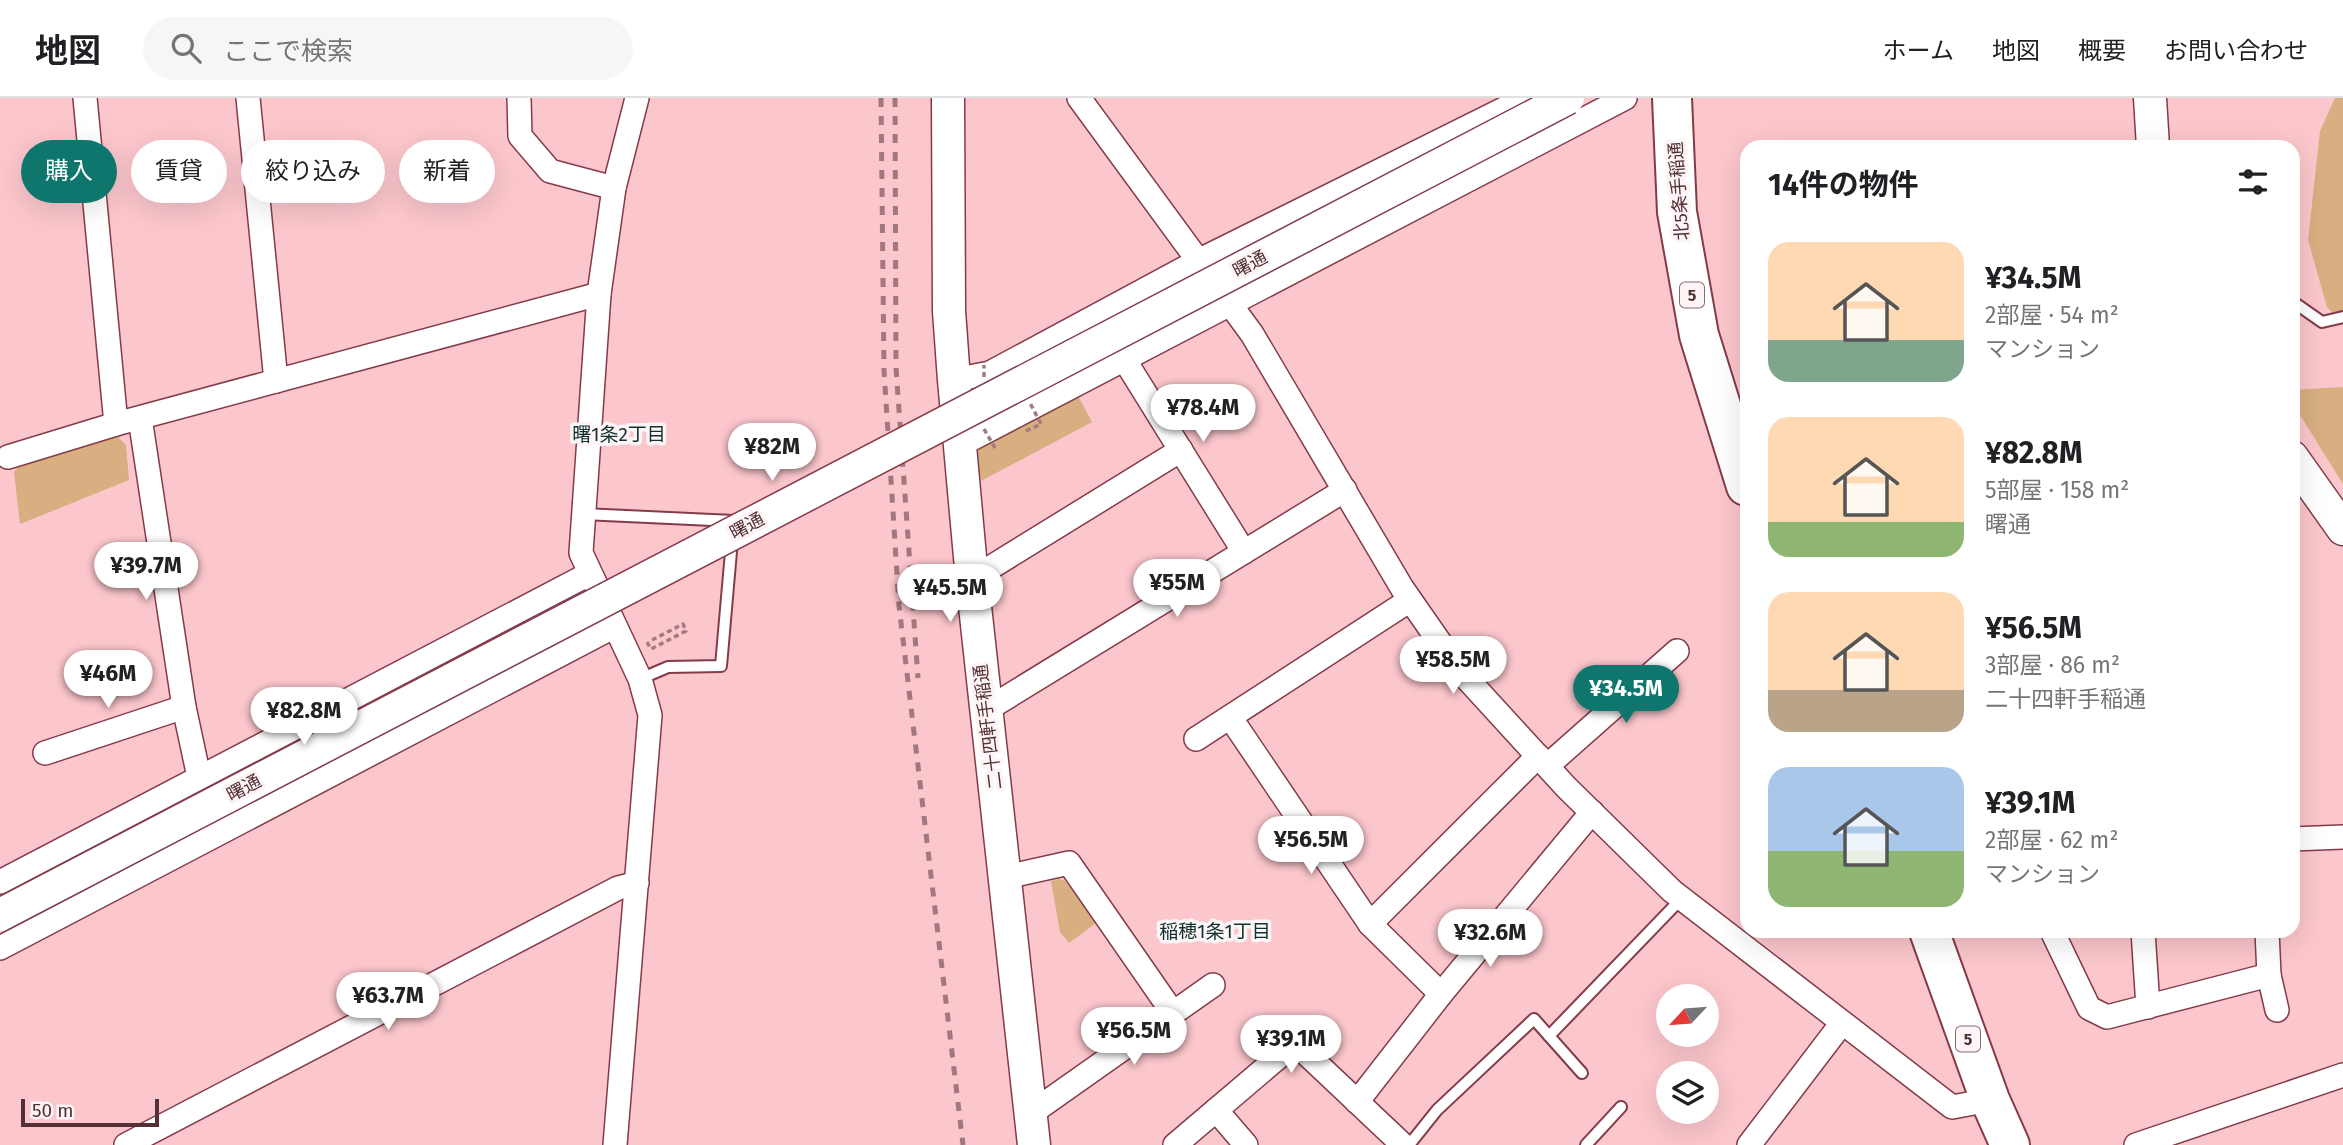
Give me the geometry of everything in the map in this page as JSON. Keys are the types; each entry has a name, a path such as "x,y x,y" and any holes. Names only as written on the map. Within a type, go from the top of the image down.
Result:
{"highway":[{"name":"北5条手稲通","path":"1672,98 1677,212 1699,335 1740,467"},
{"name":"北5条手稲通","path":"1697,98 1699,214 1723,332 1740,390"},
{"name":"5","path":"1910,938 1980,1102 2010,1145"},
{"name":"5","path":"1931,938 1980,1102 1987,1145"}],"street":[{"path":"85,98 116,424"},
{"path":"248,98 276,381"},
{"path":"519,98 520,136 550,171 614,188"},
{"path":"615,1145 650,715 640,679 613,627 581,553 599,294 614,188 637,98"},
{"name":"二十四軒手稲通","path":"948,98 948,311 954,380 972,436 972,579 1034,1145"},
{"path":"1079,98 1252,334 1410,600 1459,670 1592,812 1681,899 1951,1107 1980,1102"},
{"path":"954,380 990,373 1199,261 1526,98"},
{"name":"曙通","path":"0,915 1568,98"},
{"path":"972,436 1625,98"},
{"path":"2150,98 2153,140"},
{"path":"8,457 116,424 599,294"},
{"path":"1124,359 1244,552"},
{"path":"139,418 184,707 199,777"},
{"path":"972,579 1181,450"},
{"path":"2300,468 2343,529"},
{"path":"986,710 1345,490"},
{"path":"0,882 589,575"},
{"path":"1196,738 1410,600"},
{"path":"0,948 613,627"},
{"path":"1370,924 1543,761 1677,652"},
{"path":"45,754 184,707"},
{"path":"1230,717 1370,924 1441,994"},
{"path":"1357,1102 1441,994 1592,812"},
{"path":"2300,839 2343,837"},
{"path":"1006,877 1069,863 1173,1013"},
{"path":"126,1145 618,888 637,883"},
{"path":"2055,938 2090,1008 2107,1017 2269,975"},
{"path":"2143,938 2148,1007"},
{"path":"2267,938 2269,975 2277,1010"},
{"path":"1030,1114 1213,985"},
{"path":"1749,1145 1842,1023"},
{"path":"1175,1145 1295,1043 1403,1145"},
{"path":"2136,1145 2343,1075"},
{"path":"1216,1110 1246,1145"}],"lane":[{"path":"2300,307 2322,322 2343,317"},
{"path":"583,514 734,521 721,666 668,667 640,679"},
{"path":"1549,1037 1681,899"},
{"path":"1409,1145 1437,1110 1534,1019 1582,1073"},
{"path":"1586,1145 1620,1107"}],"path":[{"path":"1026,431 1041,424 1027,396"},
{"path":"972,436 995,448"},
{"path":"645,637 651,649 686,631 683,624 652,640"}],"shaded area":[{"path":"2335,98 2343,98 2343,323 2327,307 2308,240 2320,131"},
{"path":"2343,387 2343,484 2300,415 2300,390"},
{"path":"1078,396 1092,422 981,481 977,449"},
{"path":"117,436 126,445 129,480 20,524 14,472 20,465"},
{"path":"1051,881 1065,881 1096,923 1069,943 1060,932"}],"railway":[{"path":"881,98 884,370 899,606 963,1145"},
{"path":"895,98 896,368 918,678"}],"district":[{"name":"曙1条2丁目","path":"619,434"},
{"name":"稲穂1条1丁目","path":"1215,931"}]}
